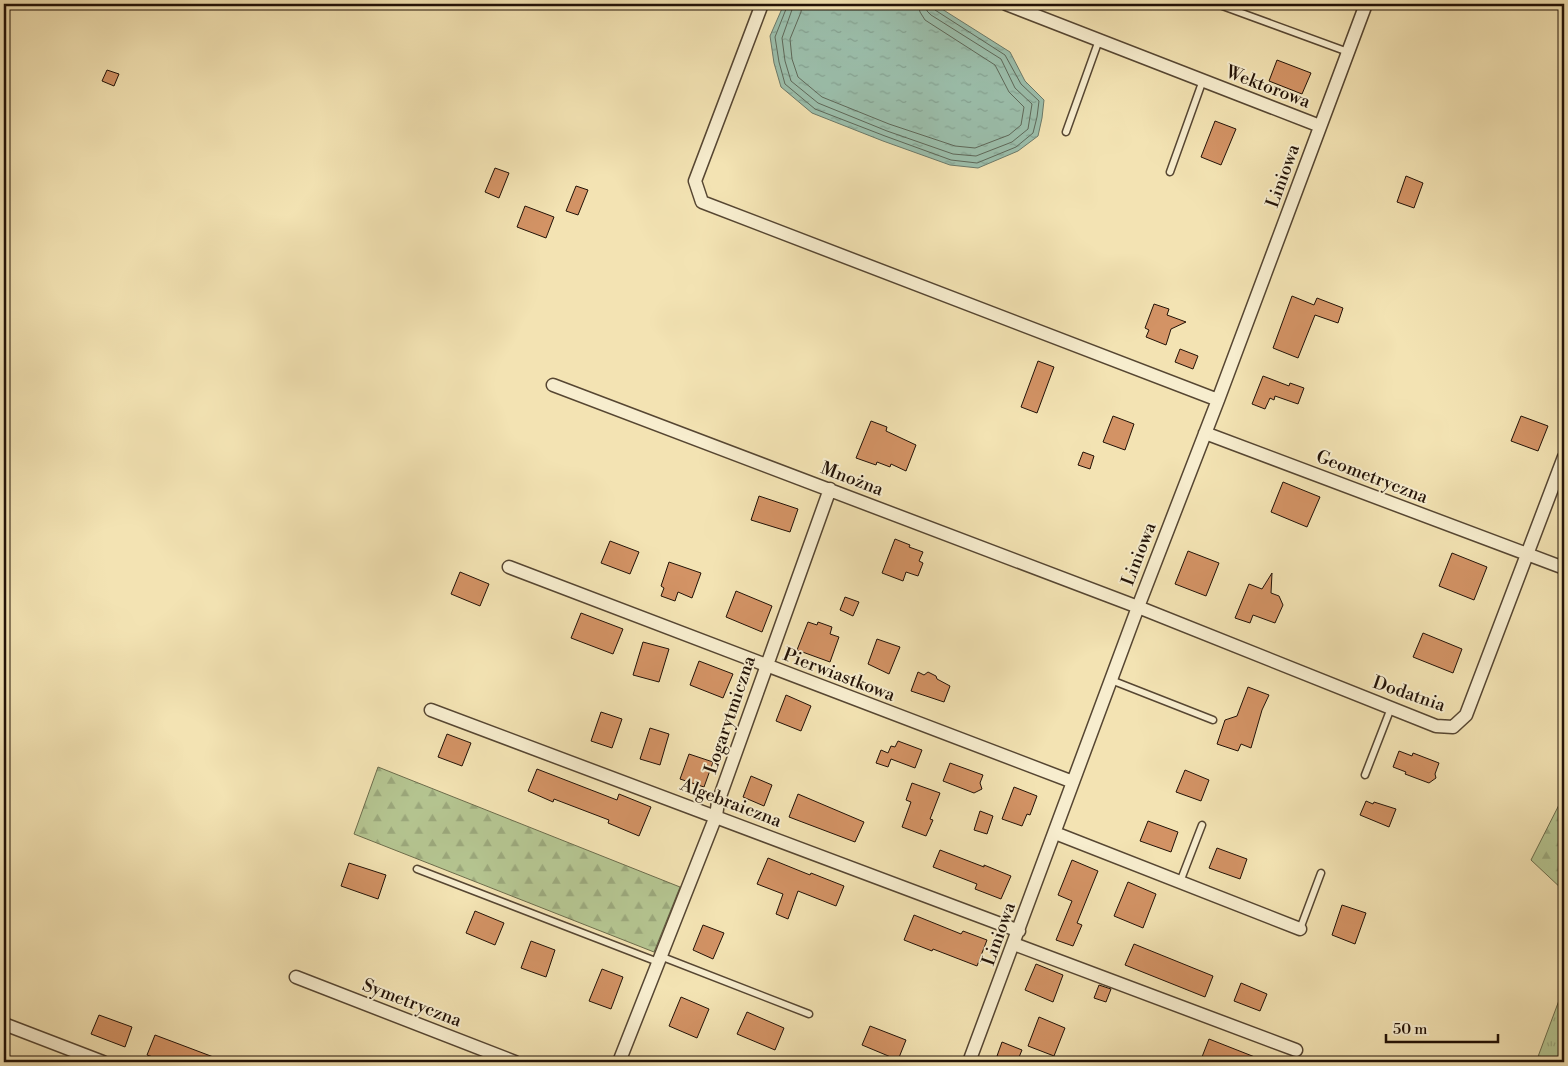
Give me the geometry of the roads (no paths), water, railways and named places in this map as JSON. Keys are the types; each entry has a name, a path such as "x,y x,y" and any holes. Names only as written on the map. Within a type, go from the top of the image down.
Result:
{"street":[{"path":"762,4 695,181 702,202 1218,400"},
{"name":"Wektorowa","path":"1006,4 1320,126"},
{"name":"Liniowa","path":"973,1061 1138,607 1218,400 1366,4"},
{"name":"Mnożna","path":"553,385 1138,607"},
{"name":"Geometryczna","path":"1205,433 1564,568"},
{"name":"Dodatnia","path":"1138,607 1436,726 1453,727 1466,715 1564,457"},
{"name":"Logarytmiczna","path":"618,1062 716,816 718,802 830,489"},
{"name":"Pierwiastkowa","path":"509,567 1073,782"},
{"name":"Algebraiczna","path":"431,710 1019,931"},
{"path":"1055,833 1300,930"},
{"path":"1014,944 1296,1050"},
{"name":"Symetryczna","path":"296,977 515,1062"},
{"path":"4,1024 103,1062"}],"lane":[{"path":"1217,4 1346,56"},
{"path":"1066,132 1099,40"},
{"name":"Wektorowa","path":"1170,172 1203,80"},
{"path":"1111,680 1213,720"},
{"path":"1365,775 1392,708"},
{"path":"1180,882 1202,825"},
{"path":"417,869 810,1014"},
{"path":"1300,930 1321,873"}],"water":[{"path":"784,4 934,4 1010,52 1025,81 1044,100 1038,136 1018,151 978,168 950,165 812,113 781,87 774,63 770,36"}]}
